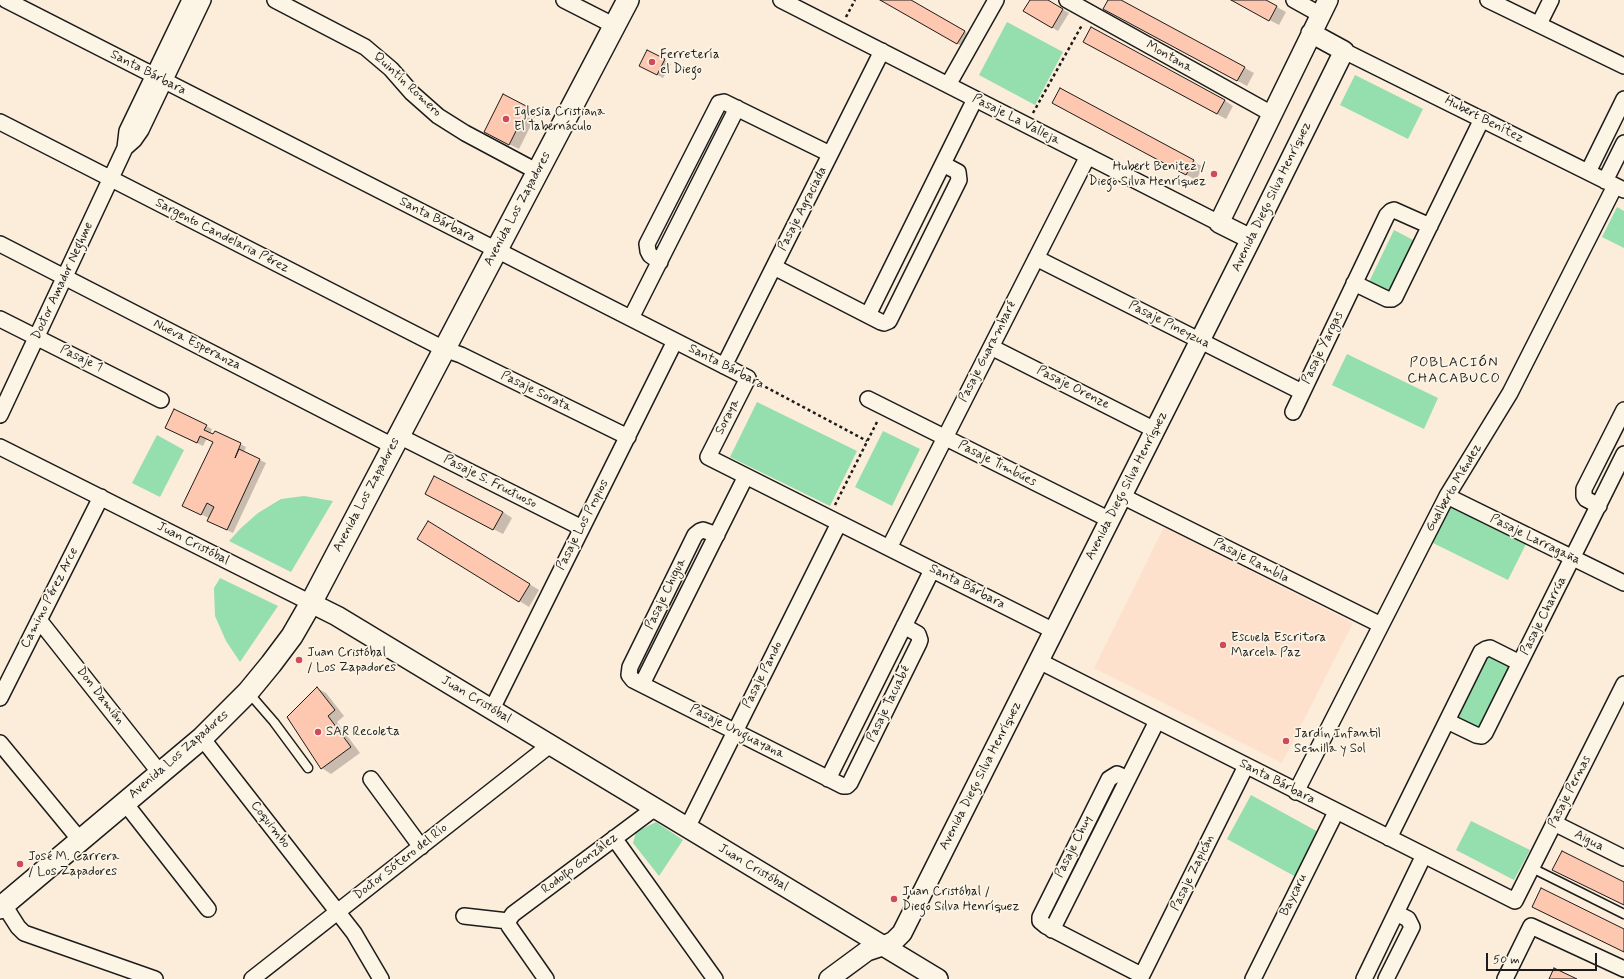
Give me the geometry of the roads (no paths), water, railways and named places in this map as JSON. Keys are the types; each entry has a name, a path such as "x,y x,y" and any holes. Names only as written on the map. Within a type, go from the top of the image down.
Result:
{"main road":[{"name":"Avenida Los Zapadores","path":"1,905 202,738 248,692 292,636 628,0"}],"street":[{"name":"Santa Bárbara","path":"6,0 748,378"},
{"name":"Doctor Amador Neghme","path":"0,415 125,148 134,140 141,130 159,78 190,0"},
{"name":"Doctor Amador Neghme","path":"159,78 203,0"},
{"name":"Quintín Romero","path":"275,0 365,47 391,69 412,93 438,116 465,133 538,172"},
{"path":"564,0 615,26"},
{"name":"Pasaje La Valleja","path":"781,0 1251,239"},
{"path":"948,85 996,0"},
{"name":"Montana","path":"1066,0 1272,114"},
{"path":"1219,223 1324,7 1294,0"},
{"path":"1488,0 1624,66"},
{"path":"1539,24 1551,0"},
{"path":"1311,34 1344,51"},
{"name":"Pasaje Agraciada","path":"724,366 882,51"},
{"name":"Hubert Benítez","path":"1344,51 1615,186"},
{"name":"Avenida Diego Silva Henríquez","path":"829,979 867,951 894,941 902,933 1344,51"},
{"path":"868,315 975,99"},
{"path":"1588,172 1624,99"},
{"path":"631,318 660,262 654,259 648,251 647,247 649,240 719,103 724,102 830,154"},
{"path":"1354,283 1387,299 1392,299 1395,297 1482,119"},
{"name":"Sargento Candelaria Pérez","path":"0,122 444,349"},
{"name":"Gualberto Méndez","path":"1296,792 1447,496 1510,393 1615,186 1624,143"},
{"name":"Pasaje Guarambaré","path":"889,548 1088,156"},
{"path":"774,267 884,323 889,321 959,180 958,172 943,164"},
{"name":"Pasaje Yargas","path":"1293,412 1388,212 1394,210 1398,211 1430,226"},
{"name":"Nueva Esperanza","path":"0,244 396,441"},
{"name":"Pasaje Pineyzua","path":"1036,258 1302,392"},
{"name":"Pasaje 1","path":"0,319 162,400"},
{"name":"Pasaje Los Propios","path":"492,710 676,341"},
{"name":"Pasaje Orenze","path":"991,347 1155,430"},
{"name":"Pasaje Sorata","path":"444,349 461,355 628,437"},
{"name":"Soraya","path":"708,457 748,378"},
{"name":"Pasaje Timbúes","path":"868,399 1110,520"},
{"path":"1599,506 1586,499 1584,496 1584,489 1624,410"},
{"name":"Pasaje S. Fructuoso","path":"396,441 582,528"},
{"name":"Juan Cristóbal","path":"0,447 343,620 938,979"},
{"name":"Pasaje Charrúa","path":"1447,721 1476,735 1484,734 1624,454"},
{"name":"Santa Bárbara","path":"708,457 1054,631"},
{"name":"Pasaje Chigua","path":"642,684 746,476"},
{"name":"Pasaje Rambla","path":"1122,496 1381,625"},
{"name":"Pasaje Larragaña","path":"1447,496 1624,583"},
{"name":"Camino Pérez Arce","path":"0,698 101,497"},
{"name":"Pasaje Pando","path":"687,828 735,731 834,520"},
{"name":"Pasaje Chigua","path":"629,674 630,667 695,535 703,530 717,535"},
{"name":"Pasaje Tacuabé","path":"828,779 932,570"},
{"name":"Don Damián","path":"39,620 160,773"},
{"name":"Pasaje Tacuabé","path":"846,786 850,783 919,643 920,640 918,634 904,626"},
{"name":"Pasaje Charrúa","path":"1389,838 1481,652 1490,648 1520,663"},
{"name":"Santa Bárbara","path":"1039,661 1296,792 1515,900"},
{"name":"Pasaje Uruguayana","path":"629,674 633,680 828,779 846,786"},
{"name":"Pasaje Pernas","path":"1515,900 1554,823 1618,712 1624,684"},
{"name":"Pasaje Chuy","path":"1141,977 1052,930 1040,921 1041,912 1109,779 1117,774 1128,778 1157,721"},
{"name":"Coquimbo","path":"202,738 360,942 381,979"},
{"path":"0,743 80,840"},
{"name":"Doctor Sótero del Río","path":"252,979 550,745"},
{"name":"Pasaje Zapicán","path":"1141,977 1246,766"},
{"path":"371,779 421,847"},
{"path":"124,803 208,910"},
{"name":"Rodolfo González","path":"508,921 513,914 655,808"},
{"name":"Baycaru","path":"1253,979 1336,812"},
{"name":"Aigua","path":"1554,823 1624,858"},
{"path":"614,838 715,979"},
{"path":"1364,979 1424,855"},
{"path":"1,905 24,933 154,979"},
{"path":"1386,979 1412,927 1408,919 1396,913"},
{"path":"464,916 508,921 509,926 546,979"},
{"path":"1505,979 1531,926 1624,969"}],"lane":[{"path":"248,692 274,722 308,768"},
{"path":"1532,868 1624,914"}],"place":[{"name":"Ferretería el Diego","path":"652,62"},
{"name":"Iglesia Cristiana El Tabernáculo","path":"506,119"},
{"name":"Hubert Benitez / Diego Silva Henríquez","path":"1214,174"},
{"name":"Escuela Escritora Marcela Paz","path":"1223,645"},
{"name":"Juan Cristóbal / Los Zapadores","path":"299,660"},
{"name":"SAR Recoleta","path":"318,732"},
{"name":"Jardín Infantil Semilla y Sol","path":"1286,741"},
{"name":"José M. Carrera / Los Zapadores","path":"20,864"},
{"name":"Juan Cristóbal / Diego Silva Henríquez","path":"894,899"}],"district":[{"name":"POBLACIÓN CHACABUCO","path":"1454,372"}]}
